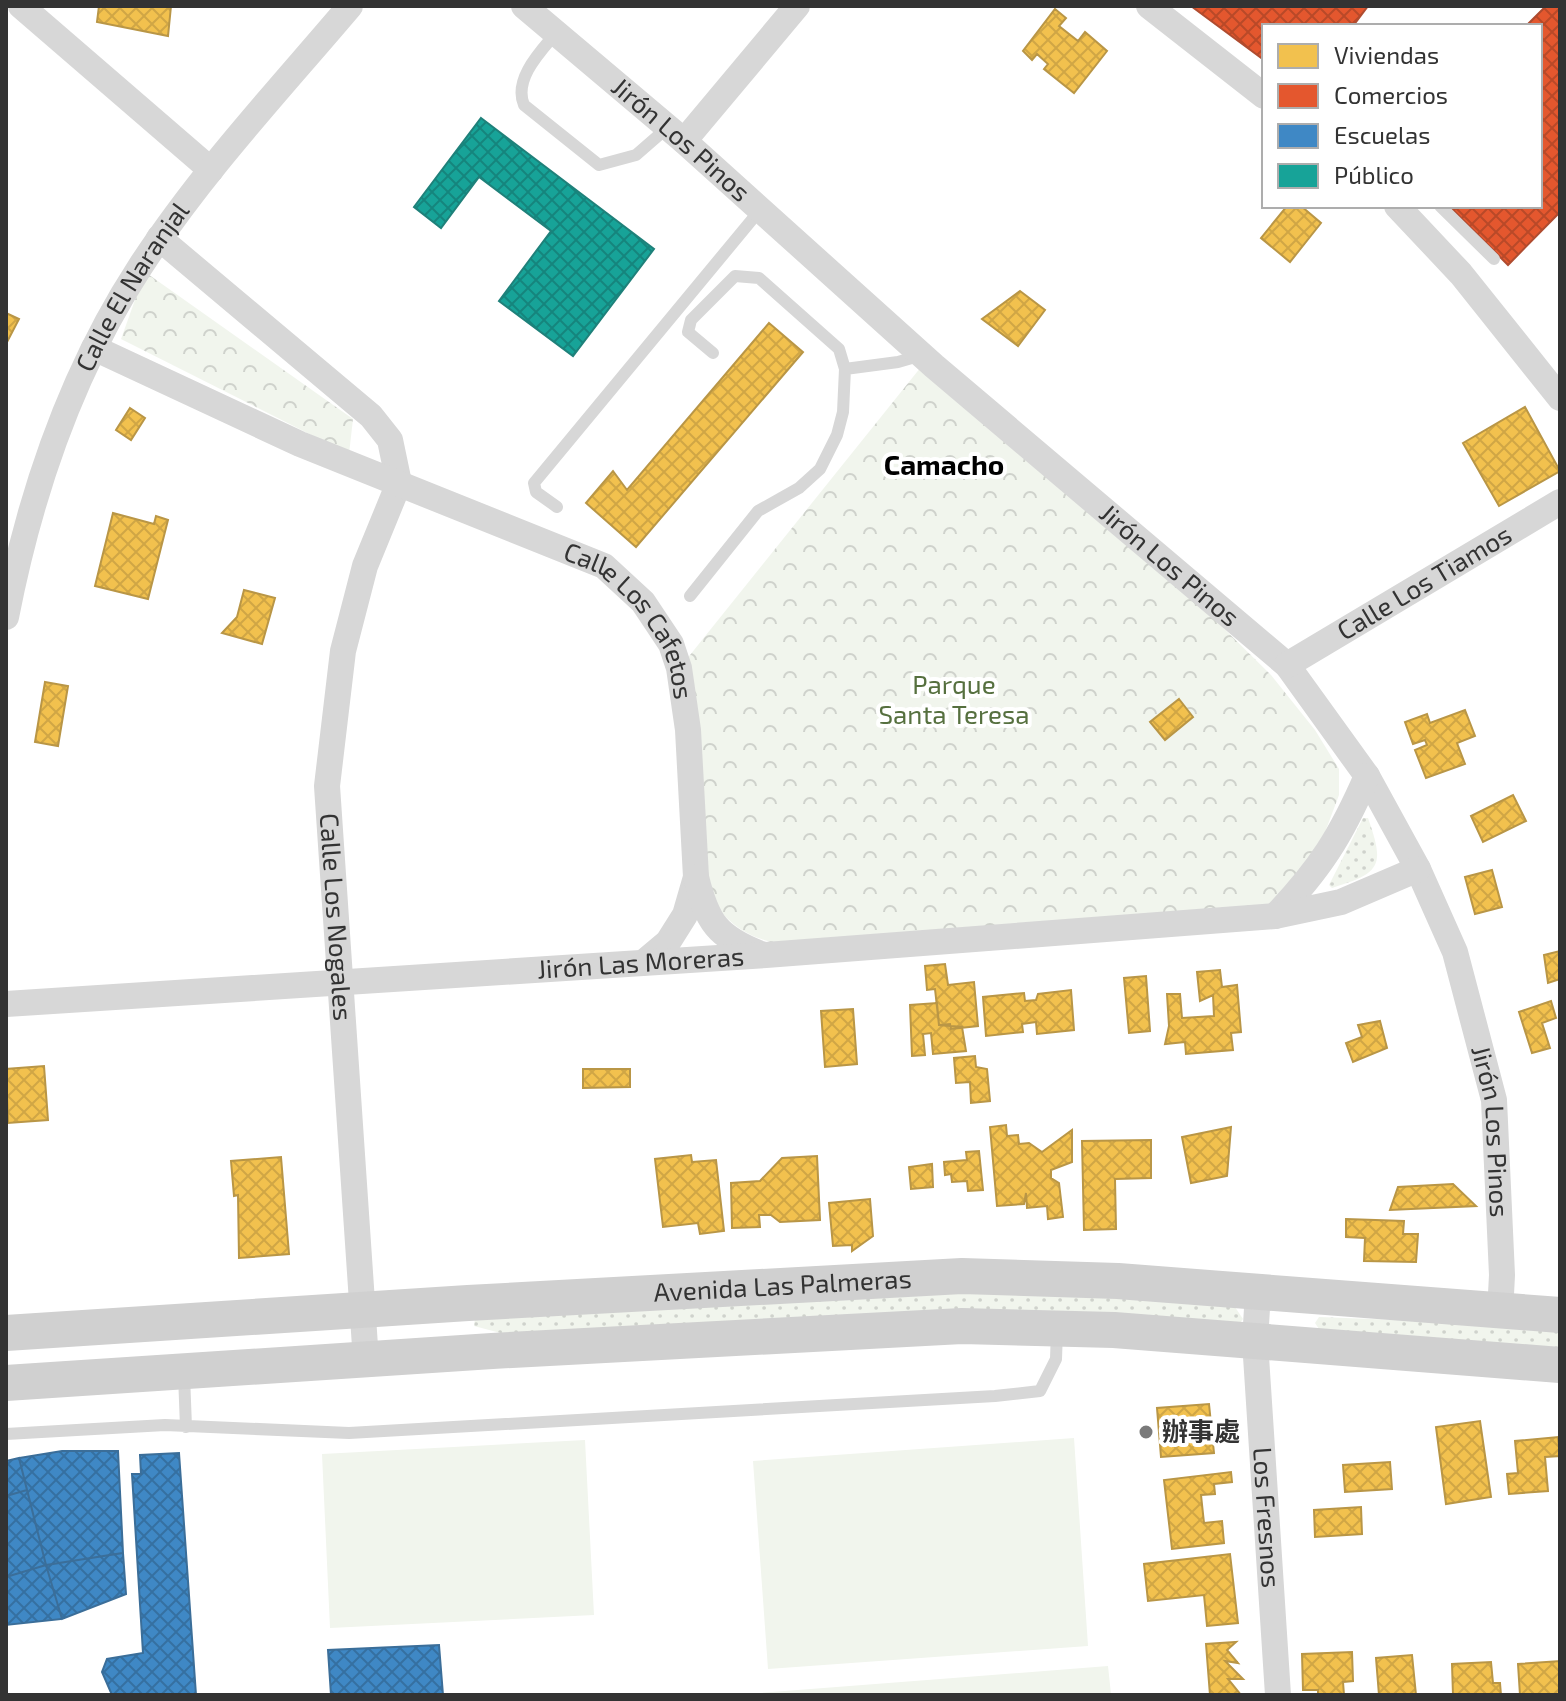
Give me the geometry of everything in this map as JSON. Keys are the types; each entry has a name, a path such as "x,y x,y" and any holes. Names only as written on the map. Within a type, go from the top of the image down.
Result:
{"main road":[{"name":"Avenida Las Palmeras","path":"6,1333 468,1303 962,1276 1118,1281 1500,1313 1560,1315"},
{"path":"1322,1347 1313,1339 1310,1316 1326,1299"},
{"path":"468,1303 464,1315 470,1338 492,1351"},
{"path":"287,1315 305,1332 307,1344 304,1356 296,1366"},
{"name":"Avenida Las Palmeras","path":"6,1383 492,1351 962,1326 1057,1328 1560,1365"}],"street":[{"path":"21,6 211,170"},
{"name":"Calle El Naranjal","path":"6,617 38,484 56,434 94,348 121,298 159,238 211,170 350,6"},
{"name":"Jirón Los Pinos","path":"524,6 675,134 922,355 1287,665 1367,776 1418,869 1455,952 1494,1100 1502,1275 1500,1313"},
{"path":"675,134 797,6"},
{"path":"1149,6 1262,94"},
{"path":"1399,208 1461,274 1560,398"},
{"path":"159,238 371,416 390,440 399,483"},
{"name":"Calle Los Cafetos","path":"94,348 300,444 604,566 643,602 671,644 679,668 688,730 696,877 705,914 731,942 766,955"},
{"name":"Calle Los Nogales","path":"366,1361 327,786 343,651 365,566 399,483"},
{"name":"Calle Los Tiamos","path":"1287,665 1560,502"},
{"path":"1275,916 1322,864 1345,828 1367,776"},
{"name":"Jirón Las Moreras","path":"6,1003 766,955 1275,916 1341,902 1418,869"},
{"name":"Calle Los Cafetos","path":"643,963 668,942 685,915 696,877"},
{"name":"Los Fresnos","path":"1258,1292 1255,1341 1278,1695"}],"lane":[{"path":"556,33 530,63 521,92 524,105 599,165 636,155 675,134"},
{"path":"1442,208 1494,259"},
{"path":"557,507 536,492 534,483 760,210"},
{"path":"690,596 758,511 799,488 820,469 837,435 843,412 845,369 839,349 759,278 735,276 691,320 688,332 713,353"},
{"path":"845,369 898,362 922,355"},
{"path":"6,1434 186,1427 349,1433 1040,1391 1056,1359 1057,1328"},
{"path":"184,1372 186,1427"}],"green space":[{"path":"145,272 353,419 349,454 121,339"},
{"name":"Parque Santa Teresa","path":"921,367 1197,602 1271,675 1315,730 1339,769 1339,795 1321,843 1264,913 787,946 744,931 710,900 686,660"},
{"path":"1363,818 1368,818 1373,834 1377,857 1375,865 1361,877 1332,888 1329,885"},
{"path":"968,1287 1235,1307 1243,1319 1237,1327 520,1338 474,1326 475,1318"},
{"path":"1319,1317 1560,1326 1560,1353 1319,1329 1315,1323"},
{"path":"1074,1438 1088,1646 768,1669 753,1461"},
{"path":"585,1440 594,1615 330,1628 322,1454"},
{"path":"1108,1666 1111,1694 734,1695"}],"building: Viviendas":[{"path":"99,6 171,6 168,36 97,22"},
{"path":"1055,9 1066,18 1059,26 1078,41 1085,32 1107,51 1074,93 1044,69 1048,64 1037,54 1032,60 1023,51"},
{"path":"1285,208 1303,208 1321,223 1290,262 1261,238"},
{"path":"1020,291 1045,310 1018,346 982,319"},
{"path":"6,313 19,319 6,344"},
{"path":"769,323 803,352 636,547 586,503 613,471 627,490"},
{"path":"1525,407 1560,471 1499,506 1463,443"},
{"path":"130,408 145,418 131,440 116,430"},
{"path":"113,513 154,524 156,516 168,520 148,599 95,586"},
{"path":"244,590 275,598 262,644 222,633 237,617"},
{"path":"45,682 68,686 58,746 35,742"},
{"path":"1179,699 1193,717 1165,740 1150,722"},
{"path":"1465,710 1475,736 1457,743 1465,764 1426,778 1415,750 1427,745 1425,740 1413,744 1405,722 1427,714 1430,723"},
{"path":"1513,795 1526,821 1483,842 1471,816"},
{"path":"1492,870 1502,907 1475,914 1465,877"},
{"path":"1560,951 1560,979 1548,983 1544,955"},
{"path":"945,964 948,985 974,982 978,1026 951,1029 950,1024 939,1025 935,989 927,990 925,966"},
{"path":"1220,970 1222,987 1237,985 1241,1032 1231,1033 1233,1050 1186,1054 1185,1042 1165,1044 1169,1026 1167,994 1180,994 1182,1018 1214,1016 1213,995 1200,1001 1197,972"},
{"path":"1146,976 1150,1031 1129,1033 1124,978"},
{"path":"1071,990 1074,1030 1037,1034 1036,1022 1022,1024 1023,1032 986,1036 983,997 1024,993 1025,1001 1036,1000 1038,994"},
{"path":"1551,1001 1556,1018 1542,1023 1550,1048 1532,1053 1519,1012"},
{"path":"937,1003 939,1025 962,1027 966,1051 933,1054 931,1033 923,1034 925,1055 912,1056 910,1005"},
{"path":"853,1009 857,1064 825,1067 821,1011"},
{"path":"1380,1021 1387,1048 1353,1062 1346,1043 1362,1037 1358,1025"},
{"path":"975,1056 976,1067 987,1069 990,1101 971,1103 970,1082 956,1083 954,1058"},
{"path":"44,1066 48,1120 8,1123 6,1069"},
{"path":"583,1069 630,1069 630,1087 583,1088"},
{"path":"1006,1125 1007,1136 1018,1135 1019,1144 1029,1143 1042,1152 1072,1130 1072,1162 1051,1170 1051,1178 1059,1183 1063,1217 1048,1219 1047,1206 1027,1208 1026,1193 1024,1204 997,1206 990,1127"},
{"path":"1231,1127 1227,1176 1191,1183 1182,1137"},
{"path":"1151,1140 1151,1178 1115,1179 1116,1229 1084,1230 1082,1141"},
{"path":"979,1151 983,1190 968,1191 967,1181 952,1182 951,1174 945,1175 944,1162 967,1160 966,1152"},
{"path":"691,1155 692,1162 716,1160 724,1231 700,1234 698,1223 663,1227 655,1159"},
{"path":"817,1156 820,1220 780,1222 771,1215 759,1215 760,1227 732,1228 731,1183 760,1181 782,1158"},
{"path":"281,1157 289,1254 239,1258 238,1195 234,1196 231,1161"},
{"path":"932,1164 933,1187 911,1189 909,1167"},
{"path":"1453,1184 1476,1206 1390,1210 1398,1187"},
{"path":"870,1199 873,1236 852,1251 852,1245 833,1246 829,1203"},
{"path":"1346,1219 1404,1221 1403,1234 1418,1234 1416,1262 1364,1261 1365,1238 1346,1237"},
{"path":"1209,1404 1214,1453 1161,1457 1157,1408"},
{"path":"1480,1421 1491,1497 1446,1504 1436,1427"},
{"path":"1558,1437 1560,1456 1545,1457 1548,1491 1509,1494 1507,1474 1518,1473 1515,1441"},
{"path":"1390,1462 1392,1489 1345,1492 1343,1465"},
{"path":"1231,1472 1232,1482 1214,1484 1215,1494 1201,1495 1204,1523 1222,1521 1224,1543 1172,1549 1164,1480"},
{"path":"1361,1507 1362,1534 1315,1537 1314,1510"},
{"path":"1230,1554 1238,1623 1207,1626 1204,1595 1148,1601 1144,1564"},
{"path":"1236,1642 1227,1650 1238,1663 1225,1661 1243,1679 1228,1679 1241,1695 1210,1695 1206,1644"},
{"path":"1352,1652 1353,1681 1343,1682 1344,1695 1318,1695 1318,1690 1303,1690 1302,1654"},
{"path":"1412,1655 1416,1695 1379,1695 1376,1658"},
{"path":"1560,1661 1560,1695 1520,1695 1518,1664"},
{"path":"1491,1662 1493,1683 1500,1683 1501,1695 1453,1695 1452,1664"}],"building: Comercios":[{"path":"1191,6 1368,6 1354,24 1262,24 1262,59"},
{"path":"1546,6 1560,6 1560,212 1508,265 1451,208 1542,208 1542,24 1528,24"}],"building: Escuelas":[{"path":"62,1451 118,1451 123,1553 46,1565 19,1458"},
{"path":"179,1453 196,1695 112,1695 102,1672 107,1659 143,1653 132,1474 141,1474 140,1455"},
{"path":"19,1458 27,1490 6,1496 6,1461"},
{"path":"27,1490 46,1565 6,1577 6,1496"},
{"path":"123,1553 126,1594 62,1619 46,1565"},
{"path":"46,1565 62,1619 6,1625 6,1577"},
{"path":"439,1645 443,1695 331,1695 328,1650"}],"building: Público":[{"path":"481,118 654,249 573,356 499,301 551,231 479,177 441,228 414,207"}],"place":[{"name":"辦事處","path":"1146,1432"}],"district":[{"name":"Camacho","path":"944,465"}]}
